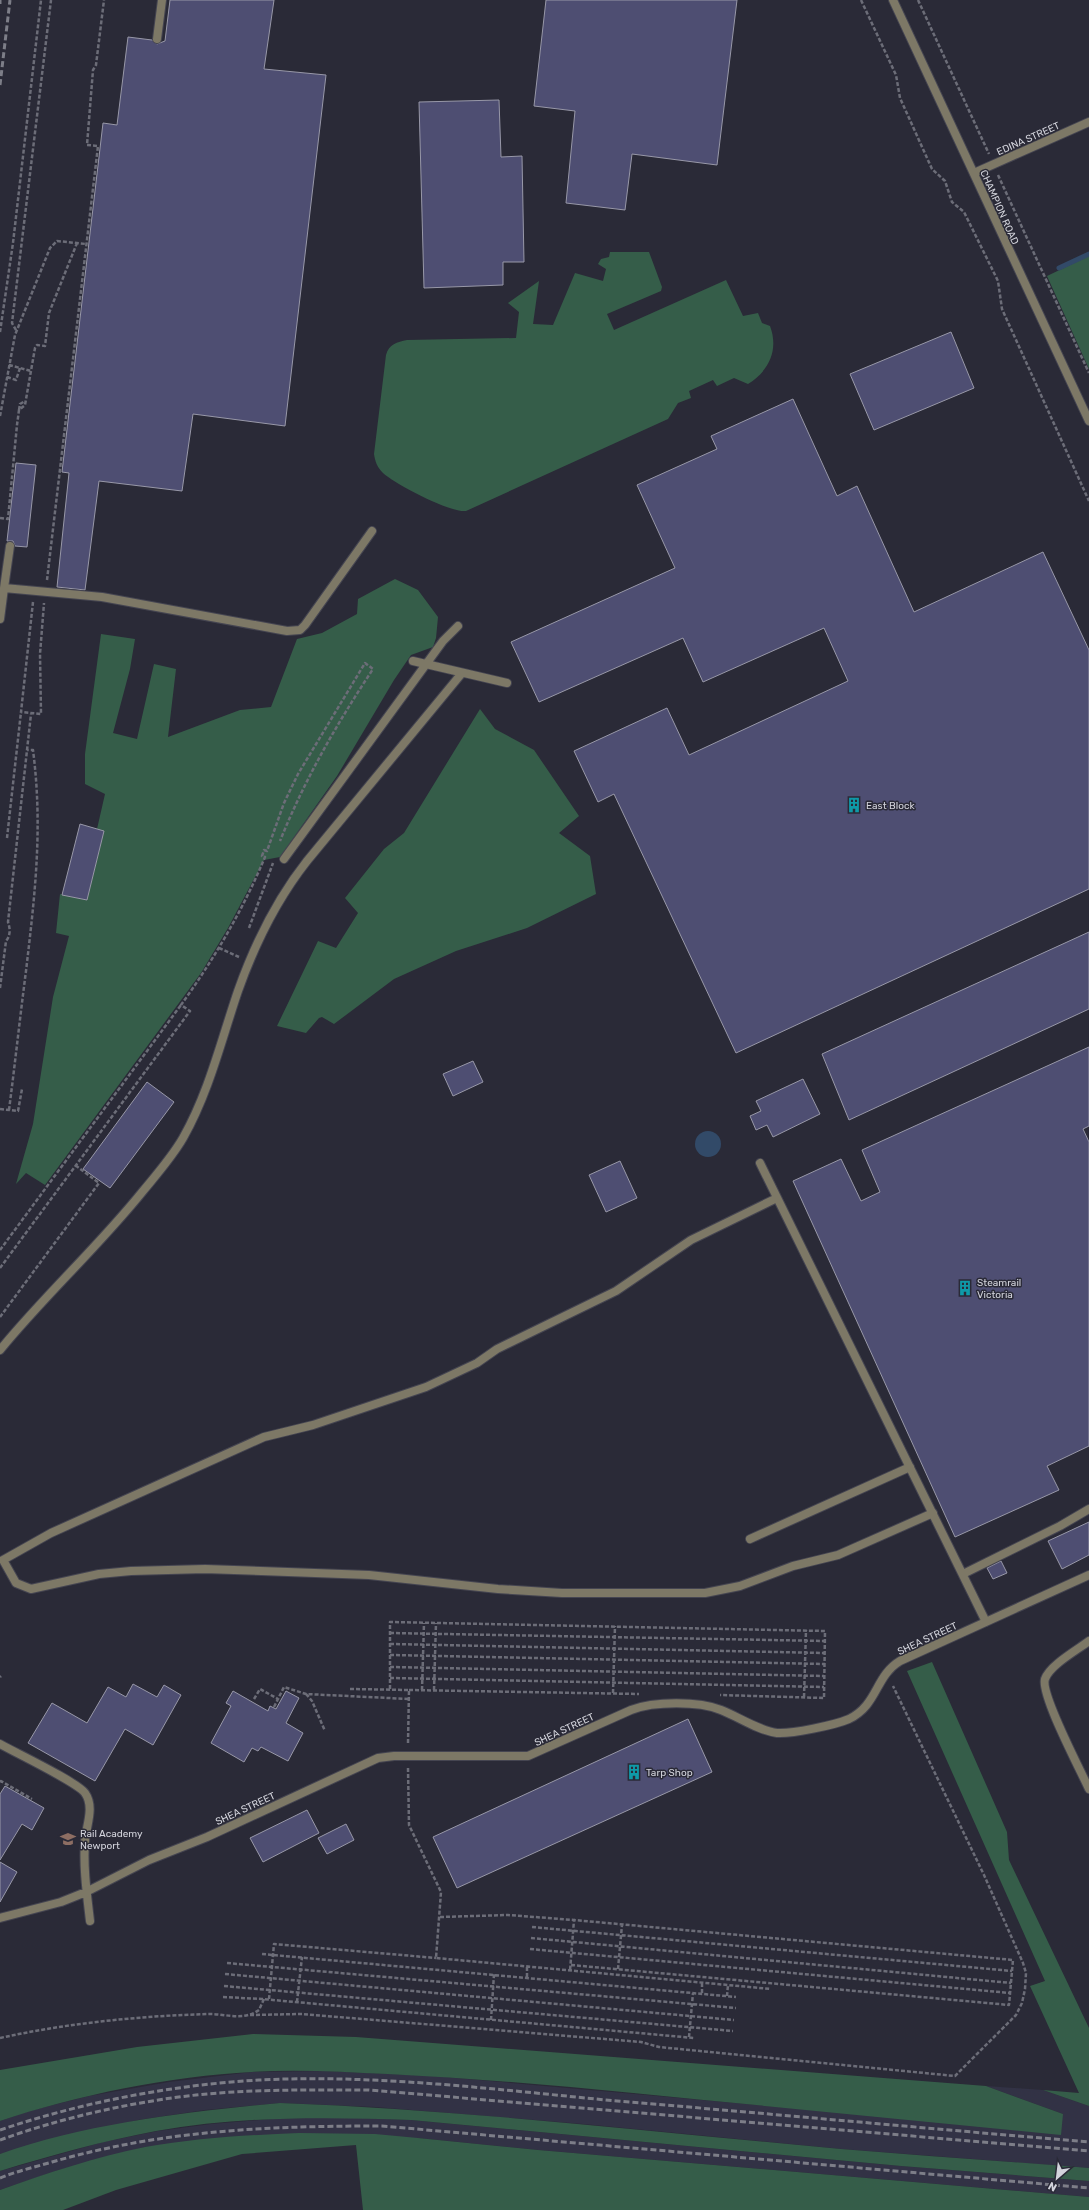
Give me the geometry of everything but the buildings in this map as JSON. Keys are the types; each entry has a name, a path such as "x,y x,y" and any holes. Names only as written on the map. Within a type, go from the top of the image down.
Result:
{"street":[{"path":"157,39 162,0"},
{"name":"CHAMPION ROAD","path":"893,0 1089,421"},
{"name":"EDINA STREET","path":"974,173 1089,122"},
{"path":"4,588 102,597 287,631 296,631 306,625 372,531"},
{"path":"0,619 10,546"},
{"path":"284,859 443,641 458,626"},
{"path":"413,661 507,683"},
{"path":"0,1350 28,1318 99,1244 182,1140 204,1095 240,984 285,891 307,861 462,673"},
{"path":"760,1163 986,1622"},
{"path":"777,1198 691,1240 616,1291 497,1349 477,1363 426,1387 313,1425 264,1437 58,1530 1,1561 16,1582 31,1589 99,1574 132,1571 205,1569 369,1575 505,1589 562,1593 705,1593 740,1586 793,1566 838,1555 933,1513"},
{"path":"750,1539 910,1467"},
{"path":"963,1574 1060,1526 1089,1509"},
{"name":"SHEA STREET","path":"0,1918 61,1902 86,1892 149,1860 208,1837 365,1763 387,1756 528,1756 631,1710 647,1705 709,1706 766,1730 777,1733 796,1732 849,1719 870,1703 884,1676 892,1666 1089,1575"},
{"path":"1089,1641 1052,1668 1045,1679 1047,1698 1089,1789"},
{"path":"0,1744 75,1786 87,1795 90,1811 85,1841 86,1892 90,1921"}],"path":[{"path":"0,332 41,0"},
{"path":"16,330 12,323 51,0"},
{"path":"21,712 41,714 40,654 46,592 98,146 87,145 92,90 90,90 93,70 96,65 104,0"},
{"path":"861,0 896,75 900,98 932,169 945,181 952,202 964,212 998,281 1002,309 1089,501"},
{"path":"918,0 1089,373"},
{"path":"0,416 16,330 53,243 59,240 86,244"},
{"path":"0,518 8,519 14,445 19,410 25,405 37,345 45,346 49,313 77,243"},
{"path":"9,365 31,372"},
{"path":"7,377 16,380 20,368"},
{"path":"7,838 35,591"},
{"path":"0,1250 181,1005 219,948 256,878 265,858 262,856 264,850 267,851 284,803 298,774 321,732 365,663 373,669 308,775 278,848"},
{"path":"0,988 6,940 9,937 10,928 8,922 31,714"},
{"path":"9,1110 38,862 39,802 35,750 27,750"},
{"path":"248,933 274,860"},
{"path":"219,948 239,957"},
{"path":"238,961 241,951"},
{"path":"0,1268 190,1011 181,1005"},
{"path":"0,1109 18,1111 22,1089"},
{"path":"0,1317 99,1182 76,1165"},
{"path":"390,1689 390,1622 825,1631 824,1698 716,1695"},
{"path":"422,1690 424,1623"},
{"path":"434,1690 436,1623"},
{"path":"613,1693 615,1626"},
{"path":"804,1697 806,1630"},
{"path":"390,1633 825,1641"},
{"path":"390,1644 825,1653"},
{"path":"390,1655 825,1664"},
{"path":"0,2038 79,2024 192,2015 318,2015 633,2041 658,2048 869,2066 926,2074 955,2076 1016,2015 1024,1996 1026,1973 984,1875 892,1683 890,1675 892,1666"},
{"path":"390,1667 824,1676"},
{"path":"390,1678 824,1687"},
{"path":"274,1707 284,1687 306,1694 409,1699"},
{"path":"254,1699 260,1689 278,1699"},
{"path":"350,1689 645,1694"},
{"path":"409,1690 407,1756 409,1825 441,1892 436,1958"},
{"path":"306,1694 312,1701 326,1731"},
{"path":"0,1782 1,1781 32,1799"},
{"path":"440,1918 508,1915 1013,1960 1009,2005 571,1965"},
{"path":"570,1971 574,1920"},
{"path":"618,1969 622,1925"},
{"path":"532,1927 1012,1971"},
{"path":"531,1938 1011,1983"},
{"path":"269,1999 274,1944 771,1989"},
{"path":"530,1949 1010,1993"},
{"path":"262,1954 736,1997"},
{"path":"297,2002 302,1957"},
{"path":"226,1962 736,2008"},
{"path":"527,1967 527,1977"},
{"path":"225,1974 734,2020"},
{"path":"490,2020 494,1974"},
{"path":"702,1983 702,1993"},
{"path":"727,1996 728,1985"},
{"path":"224,1986 270,1988 733,2031"},
{"path":"689,2037 693,1993"},
{"path":"223,1997 269,1999 694,2038"},
{"path":"250,2015 259,2010 264,1999"}],"shaded area":[{"path":"708,1131 717,1135 721,1144 717,1153 708,1157 699,1153 695,1144 699,1135"},
{"path":"325,2071 434,2076 813,2110 1063,2114 986,2086 1043,2090 1089,2106 1089,2168 841,2149 583,2124 375,2107 280,2103 205,2110 138,2120 0,2154 0,2121 29,2111 89,2096 169,2082 252,2072"},
{"path":"341,2117 411,2120 901,2166 1089,2181 1089,2197 538,2150 418,2138 145,2147 56,2171 0,2190 0,2171 103,2142 158,2131 211,2124 272,2119"}],"green space":[{"path":"610,252 649,252 662,287 661,291 607,314 614,330 726,280 743,316 758,313 762,323 770,326 773,351 767,366 762,373 748,384 734,378 717,386 713,380 689,391 691,398 678,403 668,419 466,511 436,503 399,484 383,473 377,464 374,454 386,355 391,346 407,340 516,338 519,312 508,303 539,281 533,324 553,325 575,273 603,281 606,269 598,264 601,259 609,257"},
{"path":"1089,256 1089,369 1047,276"},
{"path":"395,579 418,590 438,617 436,638 433,647 411,655 394,680 337,776 280,857 264,860 228,928 201,973 45,1185 26,1173 16,1184 33,1124 53,997 69,936 56,933 60,894 87,900 104,831 97,829 105,794 85,784 85,754 101,634 135,639 130,669 113,733 137,739 154,664 176,669 168,737 240,710 271,707 297,639 322,633 357,614 358,599"},
{"path":"480,709 495,729 534,750 579,816 559,833 590,856 596,894 527,928 456,951 394,979 334,1024 322,1017 319,1018 306,1033 277,1026 318,941 336,948 358,913 345,898 384,849 404,833"},
{"path":"932,1662 1007,1832 1009,1860 1089,2028 1089,2106 1043,2090 1079,2093 1030,1986 1045,1981 907,1671"},
{"path":"253,2034 356,2037 986,2086 1063,2114 1061,2135 541,2085 418,2076 303,2071 269,2071 221,2074 157,2082 92,2095 0,2121 0,2070 137,2047"},
{"path":"280,2103 350,2106 490,2116 841,2149 1089,2168 1089,2181 901,2166 411,2120 347,2118 251,2120 188,2126 156,2131 97,2144 0,2171 0,2154 68,2134 138,2120 209,2110"},
{"path":"299,2133 375,2134 538,2150 1089,2197 1089,2210 363,2210 356,2145 242,2154 116,2190 63,2210 0,2210 0,2190 108,2156 145,2147 183,2141"}],"waterway":[{"path":"1059,268 1089,254"}],"railway":[{"path":"0,85 10,0"},
{"path":"0,2130 95,2103 128,2096 194,2086 259,2080 349,2079 438,2084 1089,2142"},
{"path":"0,2140 23,2132 96,2112 171,2098 217,2093 260,2091 369,2090 1089,2151"},
{"path":"0,2178 26,2169 94,2151 175,2137 257,2129 382,2126 1089,2188"}],"place":[{"name":"East Block","path":"854,805"},
{"name":"Steamrail Victoria","path":"965,1288"},
{"name":"Tarp Shop","path":"634,1772"},
{"name":"Rail Academy Newport","path":"68,1839"}]}
